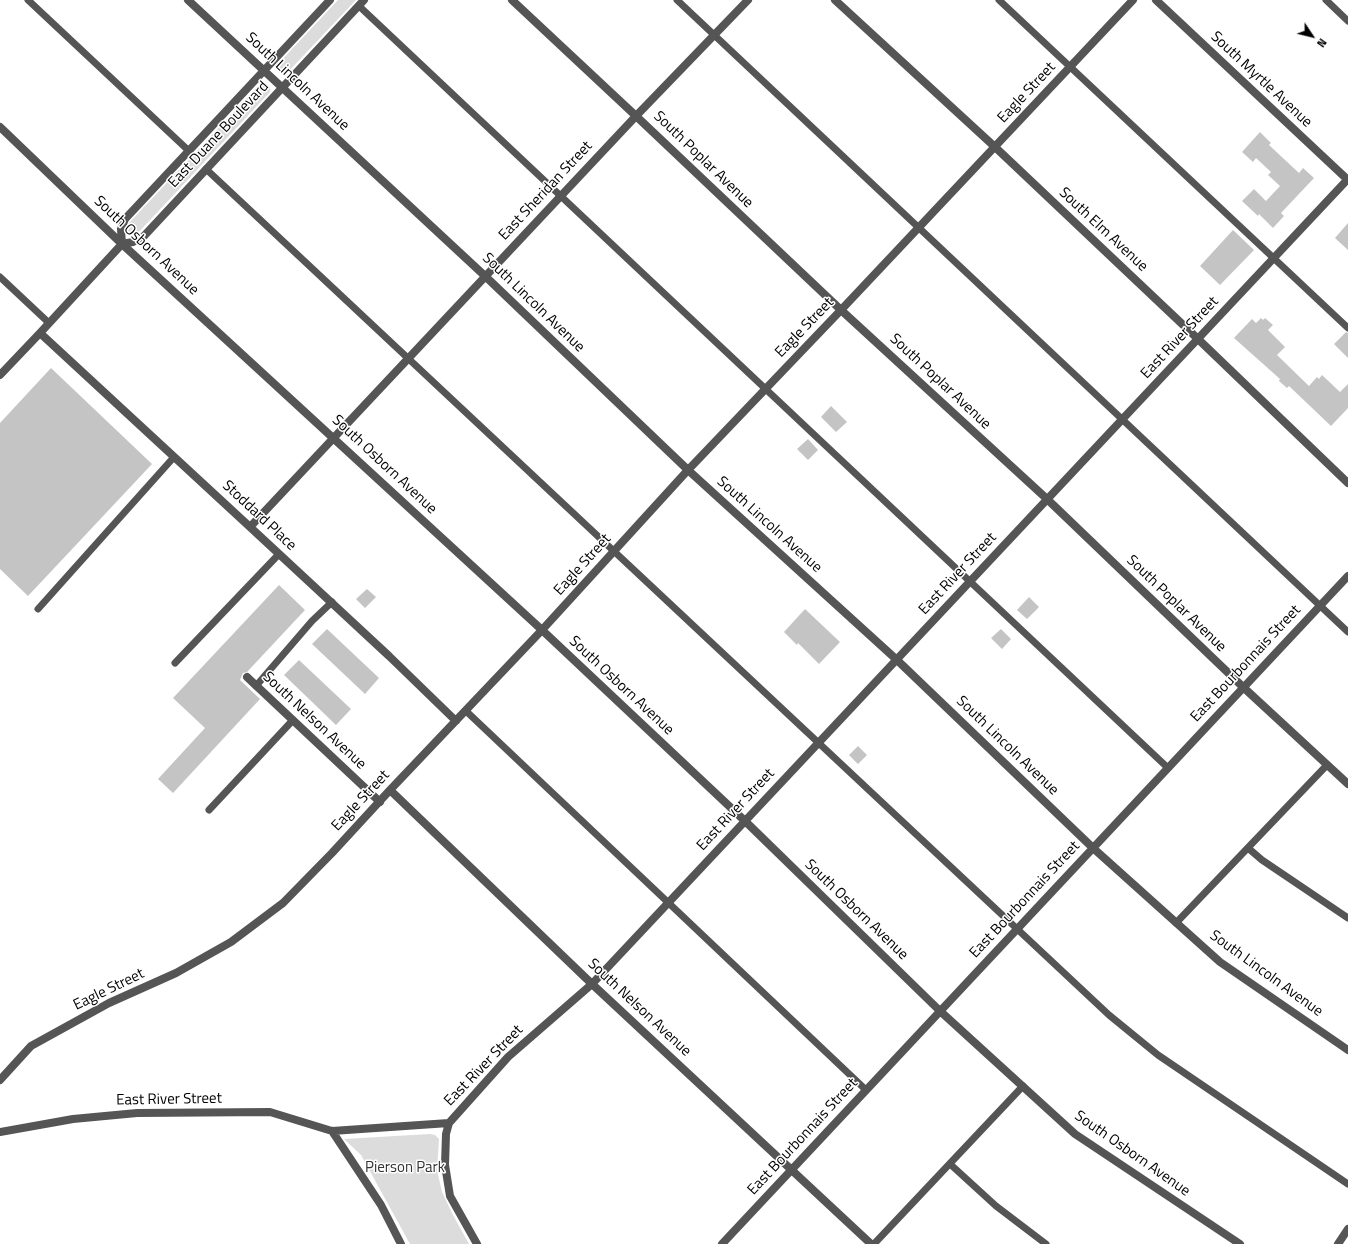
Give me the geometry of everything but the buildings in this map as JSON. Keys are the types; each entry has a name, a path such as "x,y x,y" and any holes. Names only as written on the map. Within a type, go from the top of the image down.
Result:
{"street":[{"name":"South Lincoln Avenue","path":"188,0 485,276 688,470 897,660 1093,848 1220,962 1348,1050"},
{"name":"East Duane Boulevard","path":"122,244 121,229 125,219 330,0"},
{"name":"South Poplar Avenue","path":"512,0 841,310 1048,499 1243,687 1348,784"},
{"name":"East Sheridan Street","path":"250,527 636,116 748,0"},
{"name":"South Elm Avenue","path":"835,0 995,147 1348,483"},
{"name":"Eagle Street","path":"0,1080 31,1046 108,1003 176,974 231,942 283,903 332,854 390,790 542,630 688,470 919,228 1133,0"},
{"name":"South Myrtle Avenue","path":"1156,0 1348,180"},
{"name":"East Duane Boulevard","path":"0,375 40,334 122,244 133,242 144,236 361,3"},
{"name":"South Osborn Avenue","path":"0,127 122,244 542,630 745,821 940,1011 1075,1134 1240,1244"},
{"name":"East River Street","path":"0,1132 73,1119 137,1113 270,1112 332,1131 449,1122 508,1057 592,984 1348,180"},
{"name":"Stoddard Place","path":"40,334 332,602 456,721"},
{"name":"East Bourbonnais Street","path":"722,1244 1348,576"},
{"name":"South Nelson Avenue","path":"247,677 380,802"},
{"name":"South Nelson Avenue","path":"390,790 592,984 871,1244"},
{"path":"449,1122 446,1134 445,1165 450,1196 477,1244"},
{"path":"332,1131 381,1205 400,1244"},
{"path":"1338,1244 1348,1229"}],"lane":[{"path":"28,0 189,151"},
{"path":"677,0 1348,632"},
{"path":"999,0 1348,328"},
{"path":"1326,0 1348,21"},
{"path":"361,3 561,196 1168,768"},
{"path":"206,169 1109,1015 1158,1055 1348,1184"},
{"path":"0,277 49,323"},
{"path":"38,609 174,457"},
{"path":"175,662 280,554"},
{"path":"256,686 312,621 332,602"},
{"path":"466,711 866,1090"},
{"path":"209,810 293,720"},
{"path":"1176,923 1327,765"},
{"path":"1248,848 1262,860 1348,918"},
{"path":"874,1244 1023,1086"},
{"path":"950,1164 996,1206 1046,1244"}],"green space":[{"path":"338,0 356,0 287,73 283,73 278,68 278,64"},
{"path":"262,82 270,87 270,92 136,235 134,236 127,230 127,225"},
{"name":"Pierson Park","path":"430,1134 435,1135 439,1139 437,1170 442,1192 469,1244 410,1244 361,1155 344,1139"}]}
